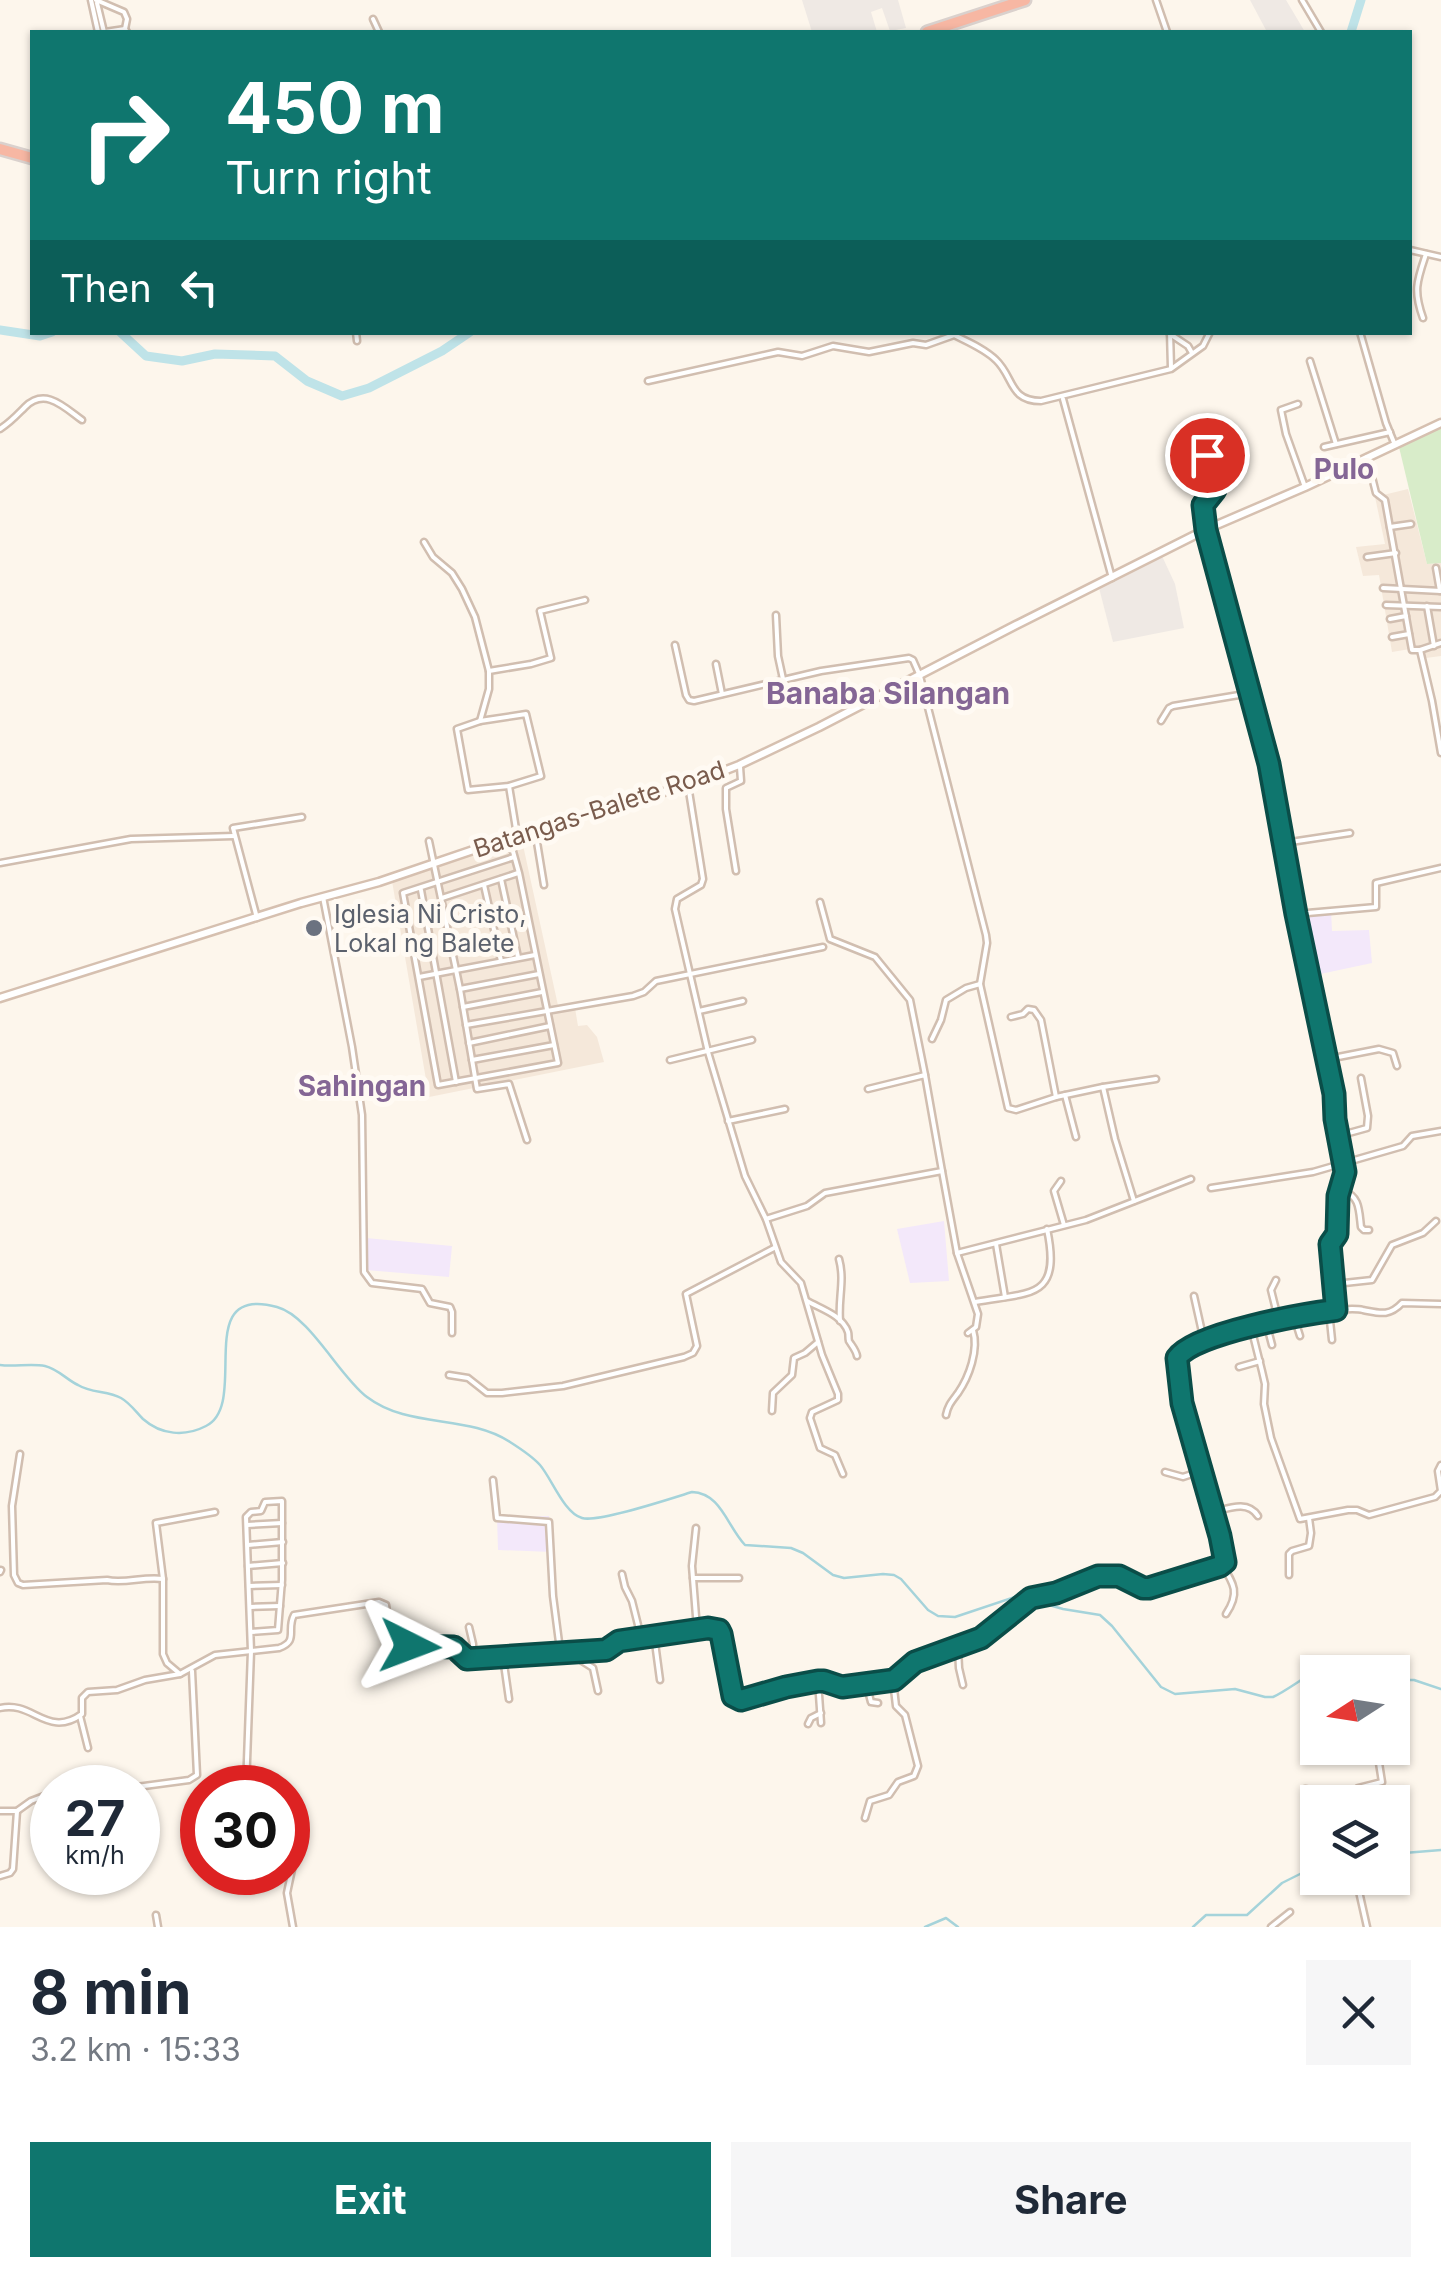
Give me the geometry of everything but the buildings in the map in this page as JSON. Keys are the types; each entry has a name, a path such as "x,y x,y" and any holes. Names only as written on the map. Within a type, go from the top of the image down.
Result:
{"highway":[{"path":"933,30 1025,0"},
{"path":"0,149 30,157"}],"main road":[{"name":"Batangas-Balete Road","path":"0,998 380,882 535,829 688,785 920,676 1206,530 1441,423"}],"street":[{"path":"94,0 126,14 126,30"},
{"path":"94,0 102,30"},
{"path":"1156,0 1166,30"},
{"path":"1302,0 1320,30"},
{"path":"373,19 378,30"},
{"path":"1412,250 1441,258"},
{"path":"1423,318 1416,286 1426,254"},
{"path":"356,335 357,341"},
{"path":"648,381 778,352 802,356 833,346 869,352 914,343 926,345 954,335 992,356 1003,366 1013,388 1033,401 1171,370 1202,346 1208,335"},
{"path":"1170,335 1171,370"},
{"path":"1173,335 1192,353"},
{"path":"1361,335 1395,445"},
{"path":"1310,361 1336,444"},
{"path":"1062,397 1112,578"},
{"path":"0,429 38,398 51,399 82,420"},
{"path":"1298,404 1281,410 1305,487"},
{"path":"1324,446 1390,432"},
{"path":"1207,455 1215,490 1203,505 1206,530 1252,693 1334,1094 1345,1172 1338,1196 1337,1234 1329,1255 1336,1310"},
{"path":"1367,458 1376,493 1384,500 1412,650 1441,644"},
{"path":"1390,527 1410,524"},
{"path":"424,542 433,557 452,573 475,617 489,671 489,689 480,721"},
{"path":"1368,557 1396,553"},
{"path":"1383,588 1440,590 1436,568"},
{"path":"489,671 551,658 540,611 586,600"},
{"path":"1386,605 1441,607"},
{"path":"1427,606 1434,646"},
{"path":"776,615 783,680"},
{"path":"1390,619 1406,616"},
{"path":"1392,638 1409,634"},
{"path":"675,646 689,700 694,701 836,668 913,660 986,936 980,984 1008,1108 1016,1110 1103,1086 1156,1080"},
{"path":"1420,650 1441,753"},
{"path":"716,664 722,695"},
{"path":"1161,721 1172,706 1252,693"},
{"path":"526,714 541,776 509,786 468,790 457,729 526,714"},
{"path":"736,871 726,788 741,781 739,764"},
{"path":"688,785 702,879 701,884 675,902 708,1052 745,1176 781,1262 799,1279 839,1398 812,1412 810,1418 820,1448 836,1455 843,1474"},
{"path":"509,786 514,857 558,1063 438,1085 403,893 514,857"},
{"path":"257,918 233,828 302,817"},
{"path":"535,829 544,885"},
{"path":"1284,842 1350,832"},
{"path":"0,863 131,838 234,836"},
{"path":"429,841 477,1089 509,1084 527,1140"},
{"path":"1296,914 1376,907 1376,883 1441,868"},
{"path":"442,898 518,873"},
{"path":"502,878 518,958"},
{"path":"484,884 501,961"},
{"path":"420,888 456,1082"},
{"path":"323,897 362,1115 365,1277 378,1284 424,1290 428,1302 451,1308 452,1333"},
{"path":"820,902 830,938 875,956 910,1000 957,1254 979,1319 971,1332 976,1342 971,1364 946,1414"},
{"path":"466,1025 632,996 656,982 823,947"},
{"path":"419,977 535,955"},
{"path":"460,989 539,974"},
{"path":"932,1038 946,1000 980,984"},
{"path":"463,1006 543,992"},
{"path":"699,1011 742,1002"},
{"path":"1011,1017 1028,1009 1034,1010 1041,1020 1056,1097"},
{"path":"469,1043 550,1026"},
{"path":"670,1060 752,1040"},
{"path":"472,1060 554,1044"},
{"path":"1327,1059 1379,1049 1393,1053 1397,1066"},
{"path":"868,1088 925,1075"},
{"path":"1338,1136 1367,1128 1361,1078"},
{"path":"1103,1086 1134,1200"},
{"path":"1065,1095 1076,1136"},
{"path":"728,1121 786,1109"},
{"path":"1211,1188 1326,1169 1403,1146 1412,1136 1441,1131"},
{"path":"766,1219 807,1206 825,1192 942,1170"},
{"path":"957,1254 1094,1217 1191,1179"},
{"path":"1061,1181 1054,1191 1064,1225"},
{"path":"1341,1190 1356,1198 1361,1227 1369,1230"},
{"path":"1335,1284 1372,1280 1392,1244 1423,1233 1436,1221"},
{"path":"975,1302 1036,1291 1044,1285 1051,1254 1048,1229"},
{"path":"996,1244 1005,1297"},
{"path":"449,1374 468,1378 487,1392 502,1393 563,1386 684,1357 697,1346 686,1294 775,1247"},
{"path":"838,1259 843,1276 838,1301 840,1320"},
{"path":"1276,1280 1272,1290 1278,1318"},
{"path":"1194,1296 1204,1341"},
{"path":"806,1301 840,1320 857,1356"},
{"path":"88,1748 80,1716 82,1698 88,1692 117,1690 180,1674 210,1657 287,1646 294,1616 382,1602 394,1642 454,1647 464,1658 473,1659 609,1649 617,1641 696,1629 719,1630 737,1700 818,1681 838,1687 894,1680 915,1662 958,1648 992,1631 1031,1598 1056,1593 1092,1578 1119,1576 1149,1588 1225,1562 1182,1403 1177,1362 1181,1352 1278,1318 1328,1310 1393,1312 1402,1303 1441,1304"},
{"path":"1328,1310 1332,1340"},
{"path":"1294,1317 1300,1336"},
{"path":"1266,1322 1272,1345"},
{"path":"1251,1328 1265,1384 1270,1438 1300,1518 1348,1510 1369,1514 1435,1497 1440,1494 1441,1465"},
{"path":"772,1411 773,1393 792,1375 794,1358 818,1342"},
{"path":"1239,1367 1260,1362"},
{"path":"20,1454 12,1506 14,1575 18,1583 163,1579"},
{"path":"1165,1472 1183,1478 1202,1472"},
{"path":"493,1480 497,1518 549,1522 561,1652"},
{"path":"247,1765 251,1632 246,1516 261,1511 265,1502 282,1501 278,1630 251,1632"},
{"path":"1214,1512 1246,1506 1258,1516"},
{"path":"180,1674 167,1663 164,1654 163,1579 156,1522 215,1512"},
{"path":"1290,1575 1289,1554 1309,1546 1309,1518"},
{"path":"247,1525 283,1524"},
{"path":"696,1528 696,1629"},
{"path":"248,1544 283,1542"},
{"path":"248,1566 283,1563"},
{"path":"1222,1565 1235,1593 1226,1614"},
{"path":"622,1574 641,1637"},
{"path":"693,1578 739,1578"},
{"path":"249,1586 282,1585"},
{"path":"250,1607 280,1606"},
{"path":"469,1627 473,1659"},
{"path":"654,1635 660,1680"},
{"path":"958,1648 964,1686"},
{"path":"581,1650 582,1662 593,1668 598,1691"},
{"path":"503,1658 509,1699"},
{"path":"160,1784 197,1775 192,1669"},
{"path":"865,1818 870,1801 889,1795 896,1784 917,1771 905,1714 896,1706 894,1680"},
{"path":"818,1681 822,1724"},
{"path":"866,1684 871,1702 878,1702"},
{"path":"0,1708 20,1708 52,1724 80,1716"},
{"path":"808,1724 821,1714"},
{"path":"1370,1785 1382,1782 1380,1765"},
{"path":"0,1811 16,1811 30,1802"},
{"path":"0,1876 13,1868 16,1811"},
{"path":"287,1895 294,1927"},
{"path":"1360,1895 1367,1927"},
{"path":"1270,1927 1290,1912"},
{"path":"156,1914 158,1927"}],"shaded area":[{"path":"802,0 898,0 906,28 890,30 882,8 871,12 876,30 811,30"},
{"path":"1250,0 1286,0 1304,30 1266,30"},
{"path":"1408,489 1427,564 1441,563 1441,656 1418,659 1416,648 1392,652 1379,575 1363,576 1356,547 1385,544 1375,497"},
{"path":"1162,556 1175,584 1184,628 1113,642 1099,588"},
{"path":"521,836 559,1010 575,1008 578,1026 587,1025 597,1037 604,1062 429,1097 392,881"},
{"path":"1331,910 1332,931 1369,930 1372,963 1311,976 1299,914"},
{"path":"944,1221 949,1281 910,1283 897,1229"},
{"path":"366,1238 452,1246 449,1277 366,1270"},
{"path":"549,1516 552,1552 498,1550 497,1518"}],"green space":[{"path":"1441,426 1441,563 1427,564 1399,447"}],"waterway":[{"path":"1352,30 1361,0"},
{"path":"0,330 30,334"},
{"path":"33,335 43,335"},
{"path":"123,335 146,356 182,361 215,354 275,356 307,381 342,396 369,388 466,335"},
{"path":"0,1365 50,1367 83,1388 121,1398 157,1428 173,1433 190,1432 206,1426 218,1414 224,1395 228,1328 236,1312 251,1304 277,1307 301,1322 367,1397 401,1414 475,1428 510,1442 540,1465 564,1503 582,1518 619,1514 692,1492 702,1494 717,1504 745,1545 791,1548 844,1578 894,1575 938,1616 955,1617 1018,1596 1100,1615 1161,1687 1175,1694 1235,1689 1273,1697 1300,1681"},
{"path":"1410,1680 1441,1689"},
{"path":"1410,1853 1441,1850"},
{"path":"1193,1927 1206,1915 1247,1915 1282,1883 1300,1874"},
{"path":"925,1927 946,1918 958,1927"}],"place":[{"name":"Iglesia Ni Cristo, Lokal ng Balete","path":"314,928"}],"district":[{"name":"Pulo","path":"1344,469"},
{"name":"Banaba Silangan","path":"888,693"},
{"name":"Sahingan","path":"362,1086"}],"route":[{"path":"410,1646 454,1647 467,1659 503,1658 606,1650 619,1641 708,1628 721,1634 733,1696 741,1700 818,1681 842,1687 894,1680 915,1662 981,1638 1036,1596 1105,1576 1119,1576 1149,1588 1225,1562 1182,1403 1178,1354 1204,1341 1278,1318 1336,1310 1329,1255 1337,1234 1338,1196 1345,1172 1334,1094 1269,764 1202,510 1215,490 1207,455"}]}
